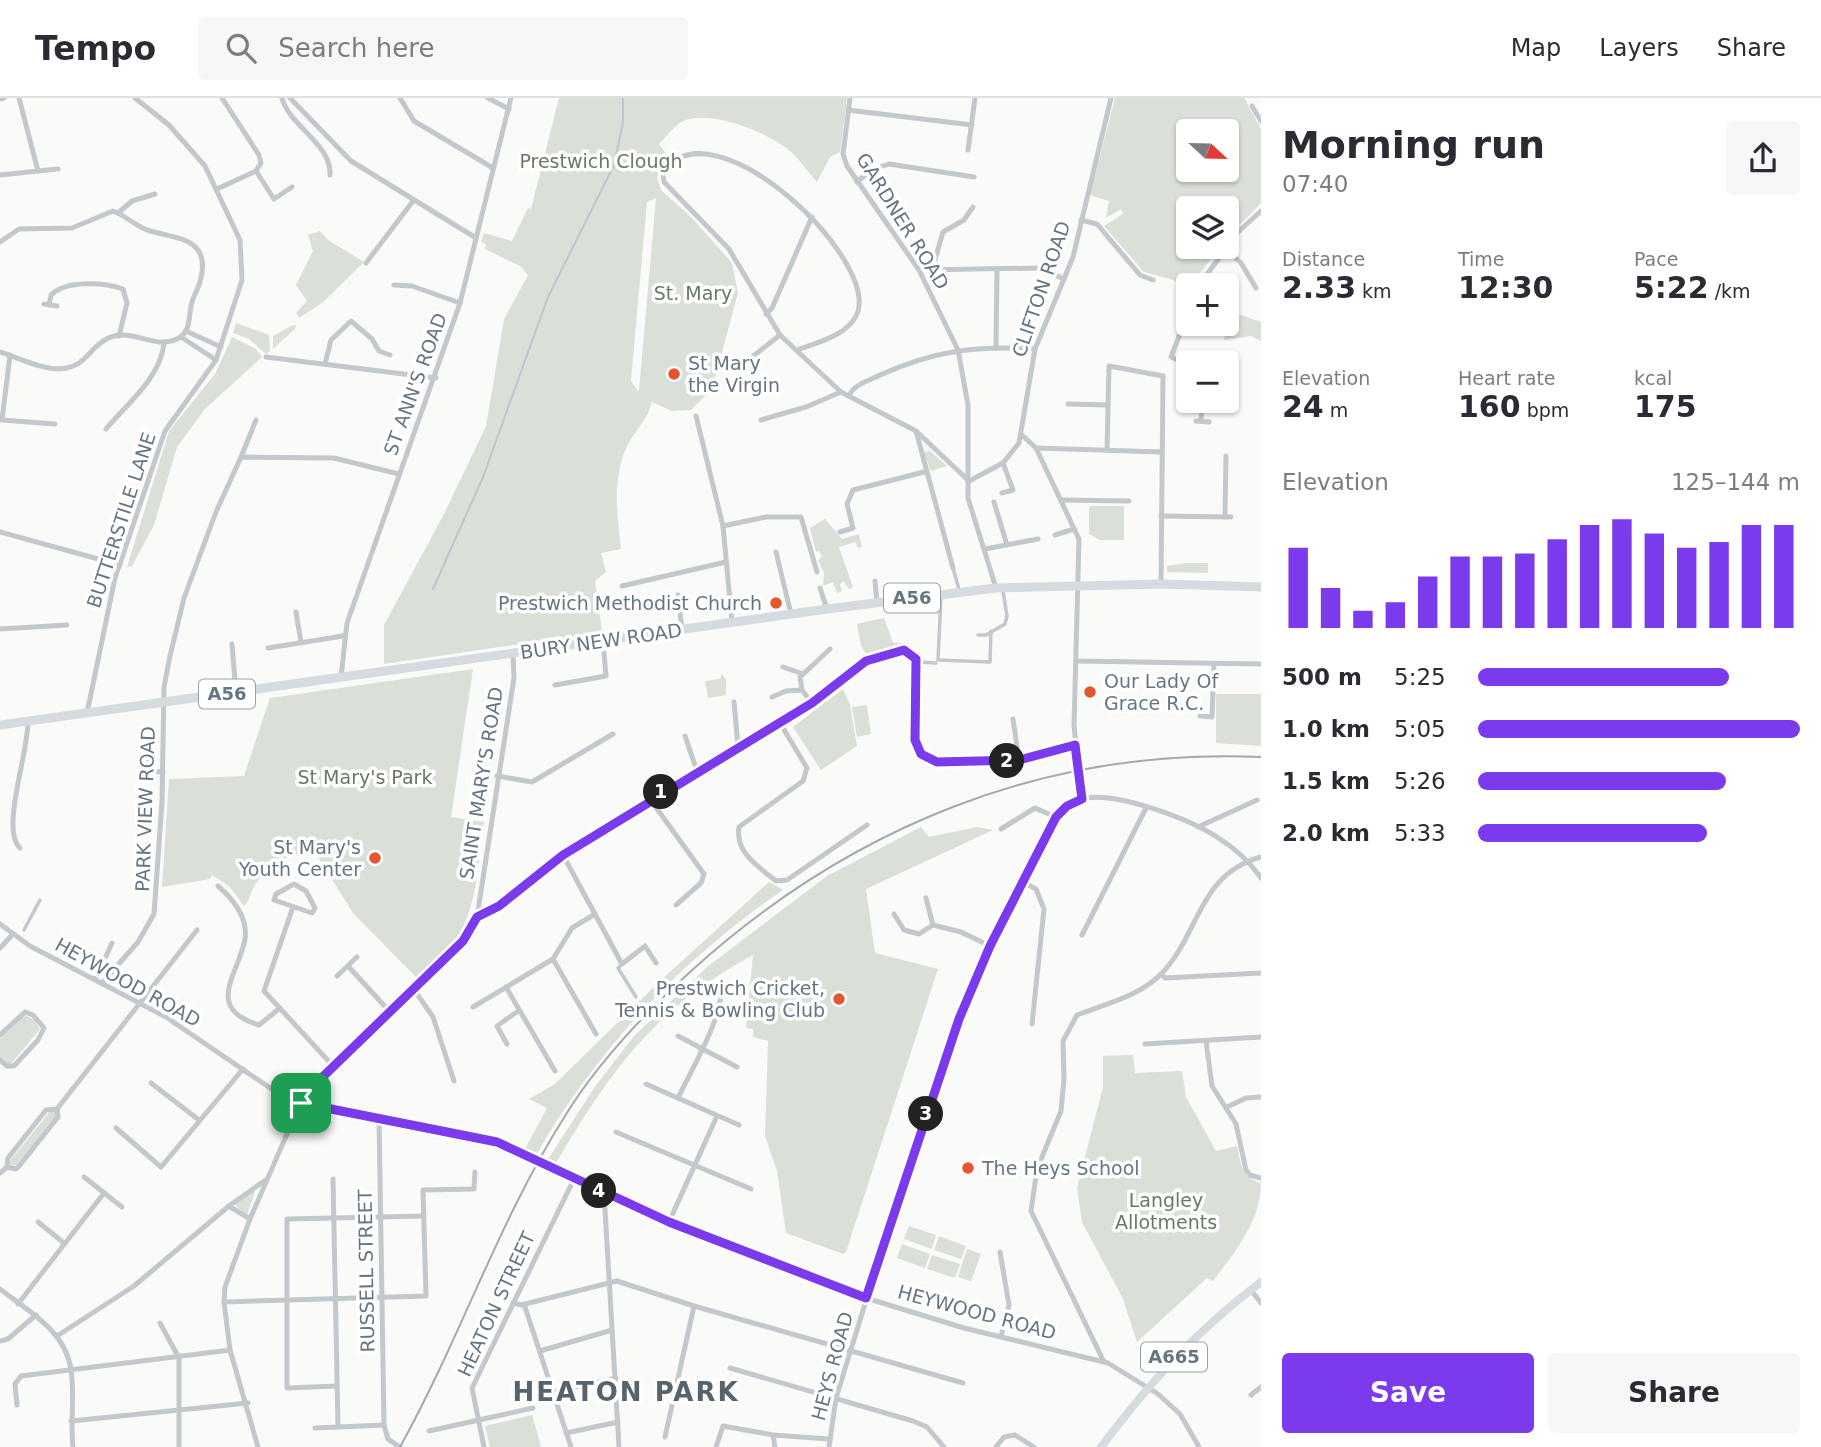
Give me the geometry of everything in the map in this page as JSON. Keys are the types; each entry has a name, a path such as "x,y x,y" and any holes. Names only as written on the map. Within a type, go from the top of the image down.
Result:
{"highway":[{"name":"BURY NEW ROAD","path":"1204,585 1261,581"},
{"name":"BURY NEW ROAD","path":"0,725 877,602 999,588 1161,584 1261,587"}],"main road":[{"name":"A665","path":"1101,1447 1145,1388 1197,1335 1261,1282"}],"street":[{"path":"19,98 38,172"},
{"name":"BUTTERSTILE LANE","path":"87,713 120,565 165,431 216,360 242,280 240,240 217,189 191,147 135,98"},
{"path":"217,189 256,171 261,163 259,155 222,98"},
{"path":"282,98 288,111 327,159 330,175"},
{"path":"290,98 351,161 476,239"},
{"path":"400,98 414,121 493,168"},
{"path":"488,98 509,109"},
{"name":"ST ANN'S ROAD","path":"341,678 343,636 460,303 511,98"},
{"name":"GARDNER ROAD","path":"850,98 843,154 857,181 919,270 958,350 968,405 969,481"},
{"path":"968,150 975,98"},
{"name":"CLIFTON ROAD","path":"969,481 1011,457 1021,435 1035,349 1065,279 1111,98"},
{"path":"1252,106 1259,112 1261,121"},
{"path":"848,110 972,125"},
{"path":"797,351 845,329 856,317 860,304 854,276 812,217 770,177 729,157 708,152 688,154 669,164 662,178 729,249 748,276 766,314 780,335 797,351 841,391 915,431 969,481 968,498 1007,619 1003,626 978,635"},
{"path":"857,181 871,170 889,164 974,177"},
{"path":"0,175 58,169"},
{"path":"256,171 274,199 292,187"},
{"path":"118,213 132,201 155,194"},
{"path":"366,263 413,201"},
{"path":"932,270 943,232 964,220 973,207"},
{"path":"0,242 19,229 72,228 113,211 136,226 187,240 198,251 202,263 201,279 192,299 186,331 181,337 163,344 119,336 101,342 70,369 58,371 0,352"},
{"path":"1239,232 1261,211"},
{"path":"766,314 772,308 812,217"},
{"path":"1081,220 1097,224 1140,275 1153,280"},
{"path":"1206,273 1220,259"},
{"path":"1237,259 1254,279 1256,288"},
{"path":"919,270 997,271 1039,268 1065,279"},
{"path":"996,347 997,271"},
{"path":"57,306 47,304 51,295 63,288 105,284 123,289 127,303 119,336"},
{"path":"394,285 412,286 460,303"},
{"path":"325,364 331,340 351,321 372,339 379,351 390,355"},
{"path":"186,331 221,347"},
{"path":"747,361 780,335"},
{"path":"1176,359 1171,357 1179,336"},
{"path":"181,337 216,360"},
{"path":"106,429 155,372 162,360 163,344"},
{"path":"849,396 856,387 915,359 958,350 996,347 1035,349"},
{"path":"10,355 1,420 55,424"},
{"path":"265,357 436,377"},
{"path":"1107,450 1109,366 1163,376 1161,584"},
{"path":"761,420 806,407 841,391"},
{"path":"1068,404 1108,405"},
{"path":"1200,413 1198,421 1209,422"},
{"path":"695,416 723,526 732,623"},
{"name":"PARK VIEW ROAD","path":"103,982 138,942 155,914 159,886 163,703 170,656 184,598 216,512 256,420"},
{"path":"915,431 924,472 960,593"},
{"path":"1021,435 1036,448 1079,539 1075,745 1082,799 1111,797 1198,827 1218,837 1261,878"},
{"path":"1036,448 1161,452"},
{"path":"1161,516 1228,517 1226,456"},
{"path":"241,457 334,458 399,474"},
{"path":"1002,493 1016,490 1003,463"},
{"path":"840,533 853,528 847,504 853,491 924,472"},
{"path":"1061,500 1129,501"},
{"path":"994,502 1007,545"},
{"path":"723,526 766,517 802,517 817,572"},
{"path":"1055,534 1074,529"},
{"path":"0,532 120,565"},
{"path":"985,549 1029,544 1038,539"},
{"path":"776,552 792,615"},
{"path":"622,586 726,562"},
{"path":"875,581 877,602"},
{"path":"820,588 827,609"},
{"path":"678,595 682,629"},
{"path":"941,595 938,660 990,662 991,631"},
{"path":"296,612 301,642"},
{"path":"0,629 66,625"},
{"path":"268,648 343,636"},
{"path":"555,685 607,676 603,642"},
{"path":"232,644 236,693"},
{"path":"812,703 802,690 803,674 830,649"},
{"path":"258,1447 248,1403 230,1350 224,1302 225,1287 294,1111 304,1095 415,991 463,941 477,917 499,906 563,855 650,799 812,703 866,661 904,650 916,662 936,663"},
{"name":"SAINT MARY'S ROAD","path":"477,917 513,678 513,654"},
{"path":"1076,661 1261,664"},
{"path":"916,662 915,740 921,754 937,762 1019,760 1075,745"},
{"path":"1200,716 1212,717 1214,664"},
{"path":"783,667 803,674"},
{"path":"772,697 786,691 802,690"},
{"path":"734,702 738,746"},
{"path":"1013,719 1019,760"},
{"path":"20,848 13,841 6,815 28,741 28,720"},
{"path":"780,723 807,768 803,781 739,827 737,839 745,855 776,881 787,880 867,825"},
{"path":"497,776 532,782 613,734"},
{"path":"685,736 697,771"},
{"path":"149,741 149,771 163,772"},
{"path":"650,799 704,874 701,883 676,905"},
{"name":"HEYS ROAD","path":"829,1447 836,1398 939,1075 990,946 1056,817 1067,806 1082,799"},
{"path":"1198,827 1257,800"},
{"path":"1001,829 1035,808 1056,817"},
{"path":"1082,935 1146,808"},
{"path":"9,848 13,841"},
{"path":"563,855 622,964"},
{"path":"1104,1362 1031,1211 1037,1169 1061,1111 1063,1041 1077,1015 1130,995 1161,974 1177,956 1198,911 1218,881 1247,862 1261,858"},
{"path":"1023,882 1036,889 1044,909 1032,1024"},
{"path":"294,884 306,891 314,908 312,913 293,907 274,900 276,894 294,884"},
{"path":"218,886 239,909 246,938 227,996 231,1008 245,1020 259,1025 280,1008"},
{"path":"926,898 933,925"},
{"path":"0,948 19,934 40,900"},
{"path":"293,907 264,991 334,1066"},
{"path":"473,1007 553,959 572,928 596,914"},
{"path":"894,914 904,930 919,934 933,925 961,932 990,946"},
{"name":"HEYWOOD ROAD","path":"0,924 166,1017 284,1099 497,1142 669,1222 866,1298 1104,1362 1156,1392 1180,1414 1199,1447"},
{"path":"7,1167 16,1169 20,1165 58,1117 57,1109 137,1003 197,930"},
{"path":"96,978 112,943"},
{"path":"636,998 618,968 645,946 656,963"},
{"path":"337,976 357,957"},
{"path":"553,959 596,1034"},
{"path":"348,966 391,1013"},
{"path":"1161,974 1165,978 1261,973"},
{"path":"678,1098 719,1005 720,985"},
{"path":"506,987 555,1071"},
{"path":"415,991 433,1017 454,1080"},
{"path":"507,1044 497,1027 518,1011"},
{"path":"0,1035 25,1012 43,1026 38,1040 14,1066 7,1066 0,1060"},
{"path":"678,1036 737,1066"},
{"path":"1144,1044 1261,1037"},
{"path":"1206,1041 1212,1086 1236,1124 1246,1170 1261,1178"},
{"path":"116,1128 162,1167 243,1069"},
{"path":"151,1083 199,1120"},
{"path":"646,1084 740,1125"},
{"path":"1227,1107 1246,1098 1261,1097"},
{"path":"0,1173 7,1167 8,1158 46,1110 57,1109"},
{"path":"669,1222 717,1116"},
{"name":"RUSSELL STREET","path":"379,1117 384,1425"},
{"path":"616,1132 751,1189"},
{"path":"224,1302 426,1296 423,1190 474,1189 475,1172"},
{"path":"84,1177 122,1207"},
{"path":"57,1336 134,1286 229,1206 267,1179"},
{"path":"332,1179 338,1426"},
{"name":"HEATON STREET","path":"484,1447 472,1388 574,1179"},
{"path":"19,1304 104,1193"},
{"path":"604,1193 619,1447"},
{"path":"229,1206 250,1219"},
{"path":"337,1386 287,1388 287,1219 424,1216"},
{"path":"38,1222 64,1243"},
{"path":"1000,1252 1009,1305 1001,1336"},
{"path":"513,1303 524,1304 617,1281 694,1306 963,1383"},
{"path":"0,1289 36,1315 57,1336 72,1368 73,1447"},
{"path":"1251,1290 1261,1303"},
{"path":"524,1304 571,1447"},
{"path":"665,1437 694,1306"},
{"path":"0,1341 8,1339 36,1315"},
{"path":"160,1323 179,1358 180,1447"},
{"path":"540,1351 612,1330"},
{"path":"17,1405 15,1384 21,1376 230,1350"},
{"path":"730,1368 928,1427 944,1447"},
{"path":"553,1392 616,1378"},
{"path":"1251,1395 1261,1387"},
{"path":"71,1421 248,1403"},
{"path":"429,1430 533,1408"},
{"path":"566,1433 618,1422"},
{"path":"315,1428 384,1425 388,1439 398,1446"},
{"path":"716,1447 723,1426 773,1435 829,1439"},
{"path":"773,1435 775,1447"},
{"path":"996,1447 1004,1437 1015,1435 1034,1447"}],"green space":[{"path":"559,98 847,98 840,152 830,157 817,182 795,155 769,137 724,121 695,118 683,121 659,144 667,155 657,177 661,190 692,218 732,263 738,293 712,389 691,410 672,411 652,402 648,414 622,458 617,484 621,549 601,553 606,572 595,581 602,632 384,664 384,625 444,514 486,426 504,319 528,275 520,266 485,249 486,244 481,242 484,233 512,241 528,208 531,209","holes":["656,198 639,391 631,381 647,202"]},
{"path":"1115,98 1244,98 1261,129 1261,203 1239,226 1239,196 1176,196 1176,259 1211,259 1200,273 1176,273 1176,281 1144,272 1104,226 1123,214 1121,209 1106,218 1109,201 1090,195"},
{"path":"320,231 328,240 364,262 322,303 299,318 296,313 307,301 296,285 313,251 308,235"},
{"path":"1239,314 1261,322 1261,341 1251,336 1224,340 1224,336 1239,336"},
{"path":"236,323 269,335 270,351 266,354 249,339 233,333"},
{"path":"296,325 295,329 273,349 273,336"},
{"path":"232,337 256,349 262,357 205,409 177,447 154,525 132,566 127,567 169,431 215,374"},
{"path":"929,450 947,466 931,471 924,453"},
{"path":"1089,506 1124,506 1124,540 1100,540 1089,534"},
{"path":"825,519 842,539 859,534 862,547 858,548 855,542 839,547 853,587 849,589 843,581 840,585 842,591 837,593 833,582 823,586 824,573 818,560 822,557 819,551 816,552 810,528"},
{"path":"1208,563 1208,573 1167,572 1167,566"},
{"path":"884,618 893,643 907,643 907,649 894,648 867,655 861,646 857,624"},
{"name":"St Mary's Park","path":"473,669 451,817 484,822 476,880 470,909 459,934 445,952 417,978 353,913 318,857 298,855 273,865 260,878 244,906 230,887 212,875 210,879 162,887 169,779 244,776 270,698"},
{"path":"722,674 726,680 726,695 708,698 705,681 720,679"},
{"path":"843,689 850,705 857,746 821,770 793,727"},
{"path":"1216,694 1261,694 1261,746 1216,743"},
{"path":"867,705 871,734 857,737 852,707"},
{"path":"921,827 929,837 977,827 993,830 866,889 875,953 938,969 846,1252 843,1254 786,1233 777,1171 765,1136 768,1041 753,1037 753,1029 746,1028 753,955 719,975 662,1020 616,1071 555,1165 547,1161 594,1088 634,1036 707,967 827,876"},
{"path":"769,882 783,890 710,946 644,1009 586,1079 536,1155 525,1149 547,1108 529,1099 555,1084 660,981"},
{"path":"24,1015 34,1019 40,1029 10,1065 0,1058 0,1039"},
{"name":"Langley Allotments","path":"1133,1055 1135,1073 1182,1071 1186,1097 1216,1151 1237,1146 1246,1174 1261,1183 1252,1223 1213,1281 1207,1278 1137,1342 1123,1299 1082,1222 1077,1188 1103,1087 1103,1056"},
{"path":"50,1111 55,1111 56,1116 17,1165 10,1166 10,1161"},
{"path":"255,1192 247,1215 234,1204"},
{"path":"909,1226 936,1235 932,1249 904,1239"},
{"path":"939,1236 966,1246 961,1259 934,1250"},
{"path":"902,1244 930,1254 925,1268 897,1258"},
{"path":"967,1249 981,1254 971,1281 958,1277"},
{"path":"932,1255 960,1264 955,1278 927,1269"},
{"path":"532,1415 541,1447 490,1447 485,1426"}],"waterway":[{"path":"433,589 483,477 548,297 614,165 623,122 623,98"}],"tram line":[{"path":"400,1447 422,1406 520,1196 578,1096 622,1040 655,1005 751,921 815,876 883,838 953,807 1027,783 1102,766 1181,757 1261,757"}],"place":[{"name":"St Mary the Virgin","path":"674,374"},
{"name":"Prestwich Methodist Church","path":"776,603"},
{"name":"Our Lady Of Grace R.C.","path":"1090,692"},
{"name":"St Mary's Youth Center","path":"375,858"},
{"name":"Prestwich Cricket, Tennis & Bowling Club","path":"839,999"},
{"name":"The Heys School","path":"968,1168"}],"district":[{"name":"HEATON PARK","path":"626,1392"}],"route":[{"path":"904,650 916,659 915,740 921,754 937,762 1019,760 1075,745 1078,789 1082,799 1067,806 1056,817 990,946 939,1075 866,1298 669,1222 604,1193 528,1154 497,1142 301,1103 304,1095 415,991 463,941 477,917 499,906 563,855 650,799 812,703 866,661 904,650"}],"park label":[{"name":"Prestwich Clough","path":"601,161"},
{"name":"St. Mary","path":"693,293"}]}
